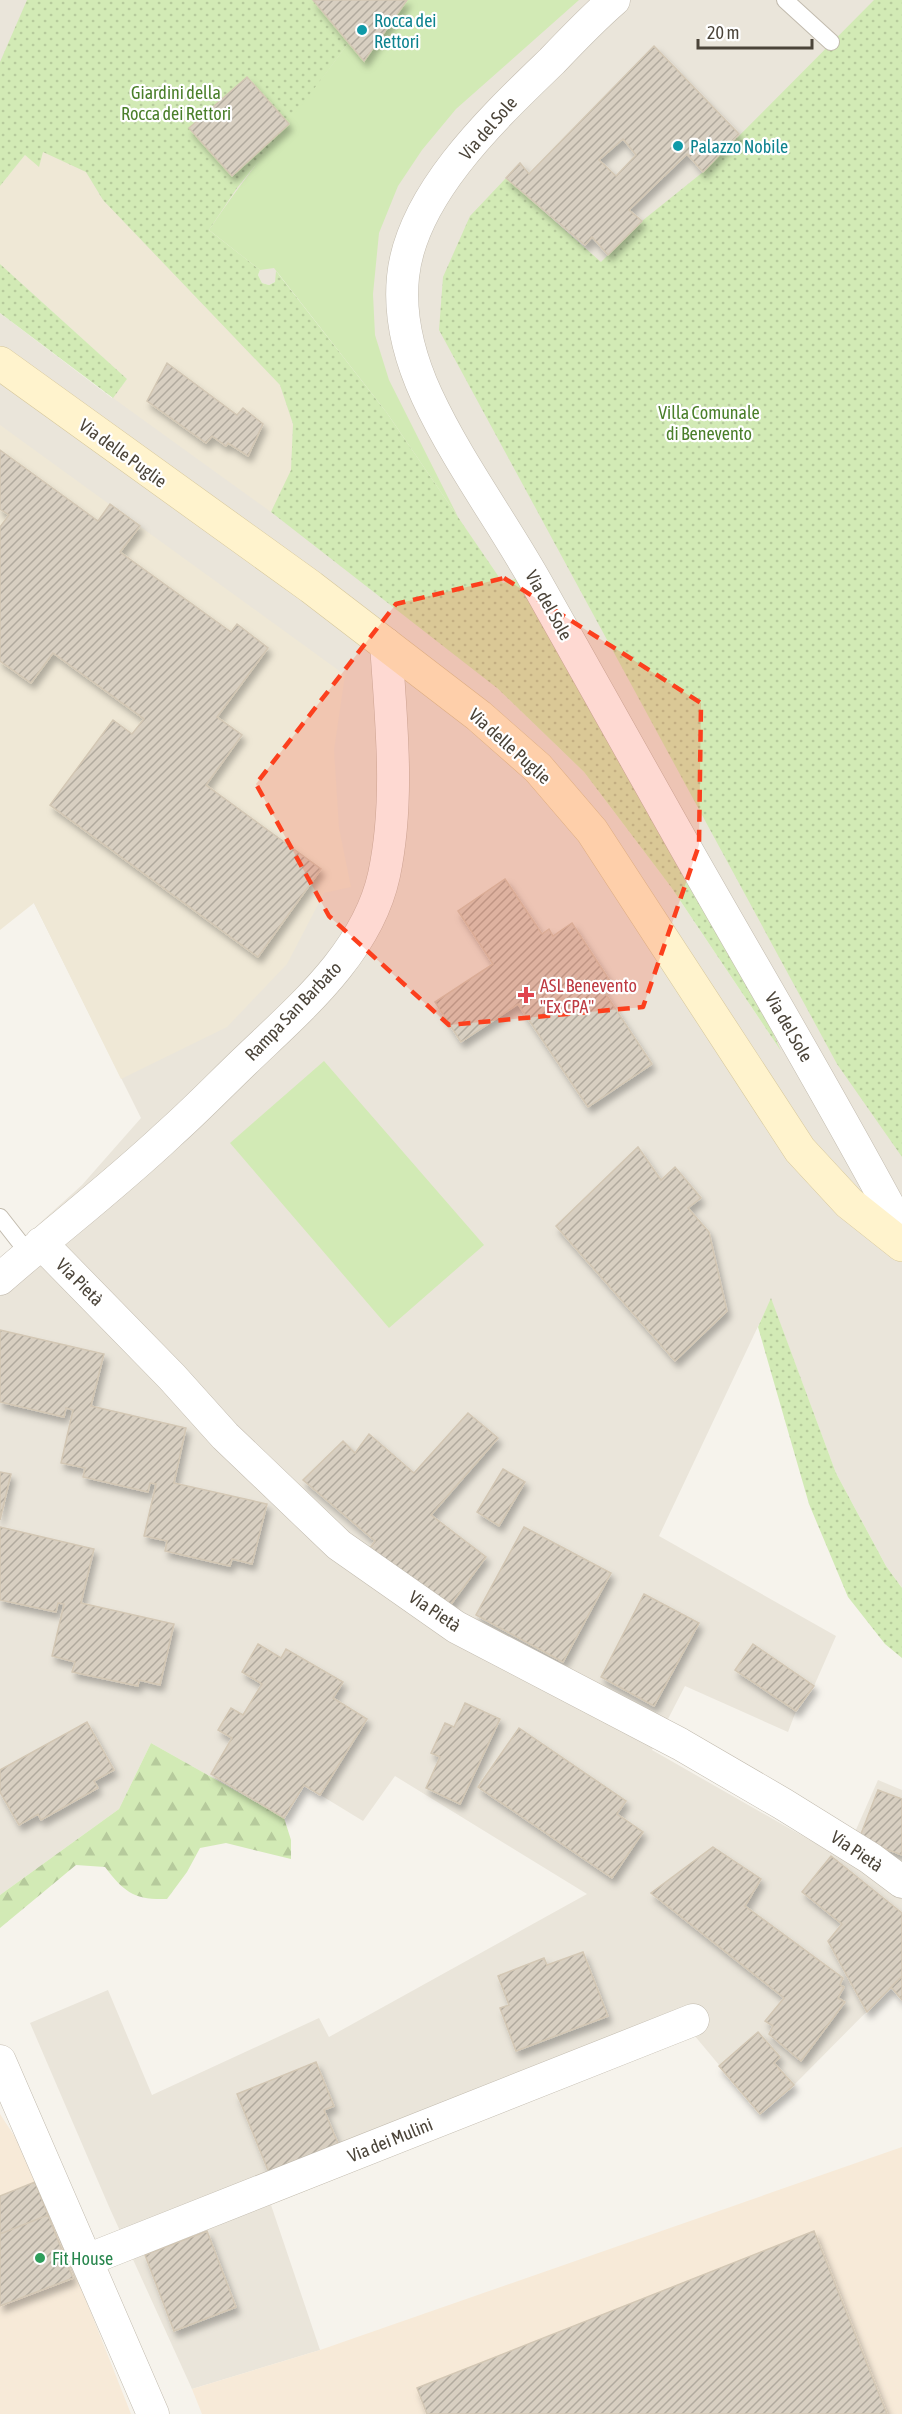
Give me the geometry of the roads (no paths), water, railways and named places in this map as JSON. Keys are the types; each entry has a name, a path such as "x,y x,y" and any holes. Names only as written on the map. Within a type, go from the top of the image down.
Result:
{"street":[{"name":"Via del Sole","path":"614,0 503,109 441,183 416,225 403,273 402,311 408,342 426,394 459,455 525,562 671,822 846,1125 902,1232"},
{"name":"Via delle Puglie","path":"0,363 386,644 479,716 538,768 592,831 800,1149 849,1203 902,1245"},
{"name":"Rampa San Barbato","path":"0,1279 168,1136 272,1035 335,971 369,918 383,877 390,829 392,722 386,644"},
{"name":"Via Pietà","path":"35,1248 172,1377 225,1436 339,1545 456,1627 680,1744 870,1858 902,1882"},
{"name":"Via dei Mulini","path":"87,2260 693,2020"},
{"path":"0,2061 153,2414"}],"lane":[{"path":"785,0 831,42"},
{"path":"0,1217 35,1248"}],"place":[{"name":"Rocca dei Rettori","path":"362,30"},
{"name":"Palazzo Nobile","path":"678,146"},
{"name":"ASL Benevento \"Ex CPA\"","path":"526,995"},
{"name":"Fit House","path":"40,2258"}],"park label":[{"name":"Giardini della Rocca dei Rettori","path":"176,102"},
{"name":"Villa Comunale di Benevento","path":"709,422"}]}
